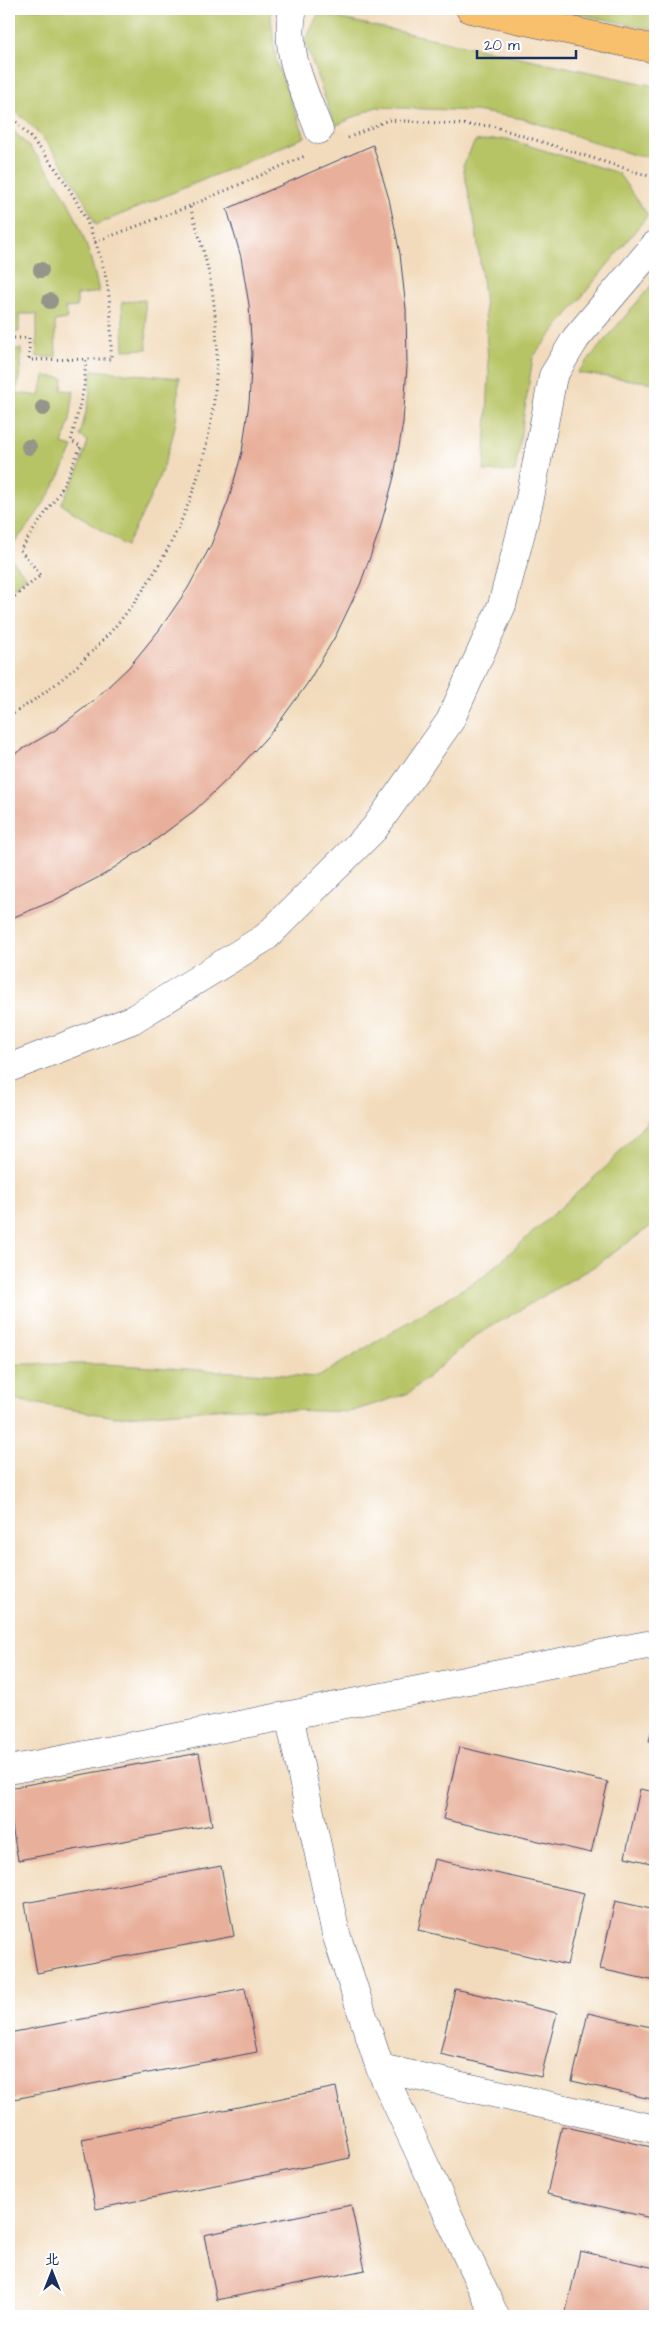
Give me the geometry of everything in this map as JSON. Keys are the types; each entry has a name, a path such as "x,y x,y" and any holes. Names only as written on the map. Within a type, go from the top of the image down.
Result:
{"highway":[{"path":"470,9 655,49"}],"street":[{"path":"293,9 291,18 292,61 331,135"},
{"path":"9,1068 132,1020 266,937 374,829 450,721 502,605 530,498 553,376 576,338 655,245"},
{"path":"9,1770 647,1645 655,1647"},
{"path":"289,1715 336,1934 380,2068 495,2316"},
{"path":"380,2068 655,2129"}],"path":[{"path":"9,115 34,139 59,171 79,205 95,242 106,279 111,308 111,359 29,360 29,338 9,338"},
{"path":"331,135 388,120 492,126 655,178"},
{"path":"95,242 190,206 307,155"},
{"path":"9,716 29,704 66,676 101,644 132,608 167,552 180,527 197,483 210,428 216,391 217,344 211,288 204,250 190,206"},
{"path":"9,601 41,575 20,550 60,492 81,446 71,441 81,402 86,359"}],"green space":[{"path":"9,9 270,9 276,61 305,137 96,225 64,167 36,131 9,105"},
{"path":"556,9 655,9 655,30"},
{"path":"318,14 655,86 655,156 637,156 524,119 475,111 376,107 335,126 305,42"},
{"path":"9,127 43,163 68,202 86,244 99,292 77,295 77,307 65,308 67,319 55,321 56,357 37,357 37,314 19,314 19,332 9,332"},
{"path":"507,139 618,173 648,215 533,357 515,472 484,471 489,376 484,296 476,229 463,166 475,141"},
{"path":"655,281 655,383 577,373"},
{"path":"145,300 147,349 124,350 122,302"},
{"path":"9,349 21,349 21,368 16,393 40,396 44,376 63,378 62,390 74,391 70,420 62,444 73,447 45,501 9,549"},
{"path":"92,370 179,378 176,420 168,453 149,500 126,546 61,504 78,472 88,441 80,436 89,400"},
{"path":"9,557 27,577 9,591"},
{"path":"655,1113 655,1223 598,1264 477,1335 409,1393 350,1412 227,1408 115,1417 9,1399 9,1364 103,1364 318,1377 484,1276 607,1166"}],"building":[{"path":"373,145 389,199 400,254 406,309 407,366 403,422 394,477 379,532 360,585 336,635 307,684 274,729 236,771 195,810 150,844 103,875 53,901 9,919 9,757 54,731 93,701 129,667 160,629 188,588 211,545 229,499 242,452 249,403 252,354 249,305 241,257 227,209"},
{"path":"655,1717 655,1742 649,1741"},
{"path":"459,1747 608,1782 591,1853 443,1819"},
{"path":"199,1753 212,1825 18,1860 9,1809 9,1788"},
{"path":"640,1789 655,1792 655,1864 625,1857"},
{"path":"434,1859 584,1893 567,1965 418,1930"},
{"path":"221,1866 234,1936 37,1973 25,1903"},
{"path":"615,1901 655,1910 655,1981 600,1969"},
{"path":"245,1988 257,2052 9,2100 9,2033"},
{"path":"455,1989 557,2013 541,2077 440,2054"},
{"path":"588,2013 655,2028 655,2100 572,2081"},
{"path":"336,2087 350,2158 96,2209 82,2139"},
{"path":"562,2126 655,2148 655,2219 547,2194"},
{"path":"351,2205 365,2270 217,2300 204,2235"},
{"path":"580,2251 655,2268 655,2316 565,2316"},
{"path":"423,2313 423,2316 409,2316 409,2315"}]}
